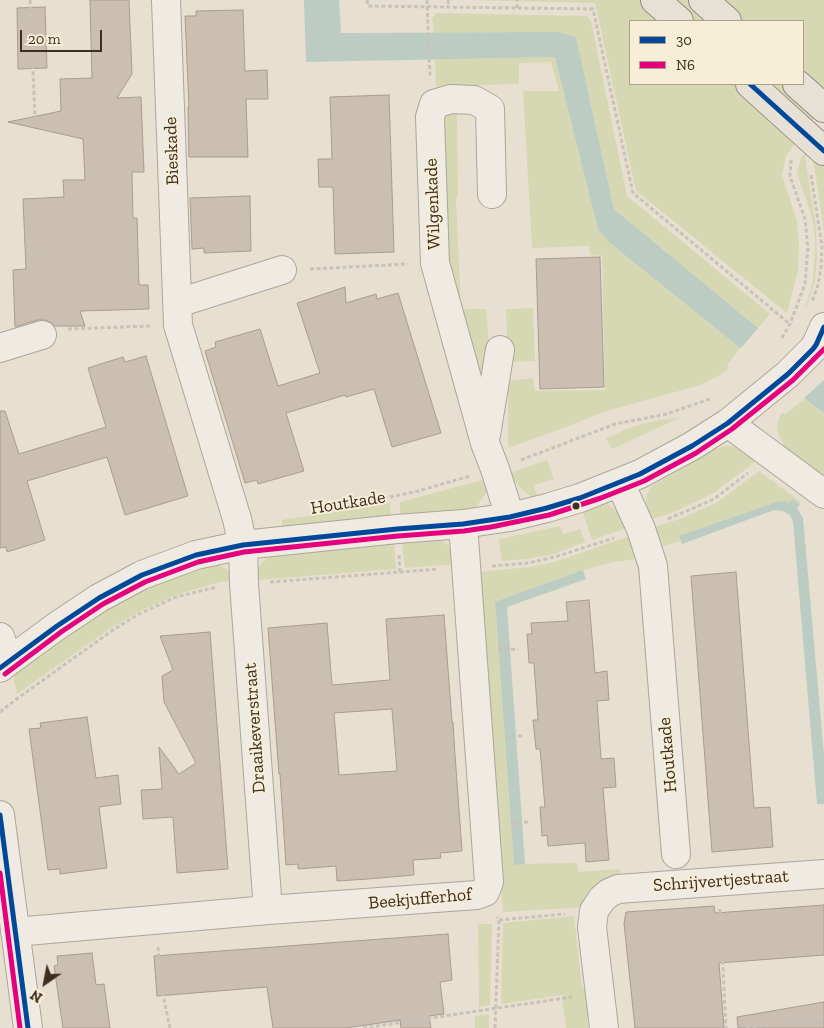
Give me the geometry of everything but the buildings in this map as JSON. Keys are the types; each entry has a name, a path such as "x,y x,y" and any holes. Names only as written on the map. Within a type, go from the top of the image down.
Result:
{"main road":[{"path":"656,0 678,20"},
{"path":"703,0 726,20"},
{"path":"751,85 817,144"},
{"path":"798,85 824,108"}],"street":[{"name":"Bieskade","path":"166,0 178,314 243,545"},
{"name":"Wilgenkade","path":"492,194 490,109 474,100 451,99 434,104 430,117 434,262 485,443 510,517"},
{"path":"178,314 282,270"},
{"path":"0,348 42,332"},
{"name":"Houtkade","path":"3,655 57,626 99,598 142,575 196,555 243,545 463,524 510,517 580,498 620,483 692,446 728,423 788,374 818,333"},
{"name":"Wilgenkade","path":"485,443 500,350"},
{"path":"728,423 824,494"},
{"name":"Houtkade","path":"620,483 641,529 653,566 676,854"},
{"name":"Beekjufferhof","path":"16,932 268,910 477,895 485,892 489,882 463,524"},
{"name":"Draaikeverstraat","path":"243,545 244,584 268,910"},
{"path":"0,815 28,1028"},
{"name":"Schrijvertjestraat","path":"594,911 602,899 618,889 824,874"},
{"path":"594,911 592,927 604,1028"}],"path":[{"path":"30,0 35,118"},
{"path":"368,0 368,6 592,9 633,193 790,324 818,333 818,285 822,246 808,156 817,144"},
{"path":"427,0 430,80"},
{"path":"448,0 449,7"},
{"path":"517,8 518,0"},
{"path":"788,329 805,284 808,248 804,219 790,176 791,160 817,144"},
{"path":"38,241 42,332 178,314"},
{"path":"282,270 434,262"},
{"path":"790,324 797,323"},
{"name":"Houtkade","path":"324,507 410,492 495,470 615,424 667,414 712,398"},
{"path":"0,712 113,630 139,614 176,597 219,586 496,566 528,563 555,557 641,529 714,499 756,467 767,452"},
{"path":"495,651 518,649"},
{"path":"501,737 524,736"},
{"path":"508,824 530,822"},
{"path":"718,882 726,1028"},
{"path":"485,892 499,920 495,1028"},
{"path":"499,920 594,911"},
{"path":"157,920 160,985 170,1028"},
{"path":"363,1028 600,992"},
{"path":"746,1028 824,1016"}],"green space":[{"path":"467,0 642,0 665,20 629,20 629,85 737,85 798,139 786,156 782,175 797,221 799,245 798,271 787,313 636,191 595,3"},
{"path":"670,0 690,0 713,20 693,20"},
{"path":"719,0 824,0 824,94 804,76 804,20 742,20"},
{"path":"437,13 587,16 591,21 627,196 770,314 758,328 614,209 576,37 559,32 434,33 432,18"},
{"path":"556,57 610,243 740,348 727,365 729,368 724,373 701,385 606,411 508,448 508,381 533,378 535,391 605,390 602,256 590,255 589,246 532,248 523,91 559,91 551,62 519,63 519,84 436,86 435,59"},
{"path":"765,85 784,85 818,114 809,124"},
{"path":"448,114 457,114 458,195 456,200 461,309 486,309 491,371 471,371 445,274 443,118"},
{"path":"810,148 805,158 816,227 817,260 815,281 805,309 813,281 815,244 811,214 797,173 801,158"},
{"path":"813,160 824,163 824,230 819,197"},
{"path":"533,308 535,361 508,362 506,309"},
{"path":"806,398 824,413 824,481 780,449 784,443 779,436 777,428 782,412 785,414"},
{"path":"681,417 612,449 606,439 642,424"},
{"path":"736,446 758,460 712,494 674,512 649,520 645,510 647,494 652,486 716,449"},
{"path":"547,460 554,479 534,485 537,496 531,496 518,486 510,473"},
{"path":"759,471 801,502 800,504 792,499 789,503 679,537 681,541 659,547 652,528 682,518 716,503"},
{"path":"490,478 489,487 485,495 475,508 400,515 400,502"},
{"path":"390,503 391,516 282,526 282,520"},
{"path":"608,503 621,512 630,527 592,540 583,513"},
{"path":"560,526 563,534 580,529 585,542 554,554 502,561 499,539"},
{"path":"633,535 638,559 614,562 583,570 495,603 514,864 577,863 578,872 620,869 621,880 588,907 503,912 477,572 530,567 557,561"},
{"path":"441,540 453,548 458,564 405,568 402,543"},
{"path":"394,544 396,569 256,580 258,569 262,562 270,556"},
{"path":"218,565 231,573 235,581 220,582 176,595 140,611 111,628 17,694 13,675 97,614 160,582 201,568"},
{"path":"574,916 582,988 591,987 595,1017 587,1018 588,1028 566,1028 562,995 501,1004 503,923"},
{"path":"478,924 492,924 490,1005 479,1007"},
{"path":"489,1014 489,1028 475,1028 475,1016"}],"shaded area":[{"path":"304,0 339,0 341,33 559,32 576,37 614,209 758,328 824,373 824,413 610,243 598,229 555,57 306,62"},
{"path":"792,499 800,504 797,508 803,518 824,755 824,804 817,804 793,522 790,515 783,511 774,510 682,544 679,536 777,502 785,501 789,503"},
{"path":"583,570 586,579 507,607 525,864 514,865 495,602"}],"pier":[{"path":"760,326 824,370 824,380 803,399 739,350"}],"transit line":[{"name":"30","path":"751,85 824,151"},
{"name":"30","path":"0,668 99,598 142,575 196,555 243,545 463,524 510,517 580,498 640,474 692,446 728,423 788,374 813,349 824,327"},
{"name":"N6","path":"5,674 61,632 103,604 145,582 198,562 244,552 491,527 549,515 601,498 644,481 696,453 732,429 793,380 824,349"},
{"name":"30","path":"0,815 28,1028"},
{"name":"N6","path":"0,873 20,1028"}]}
